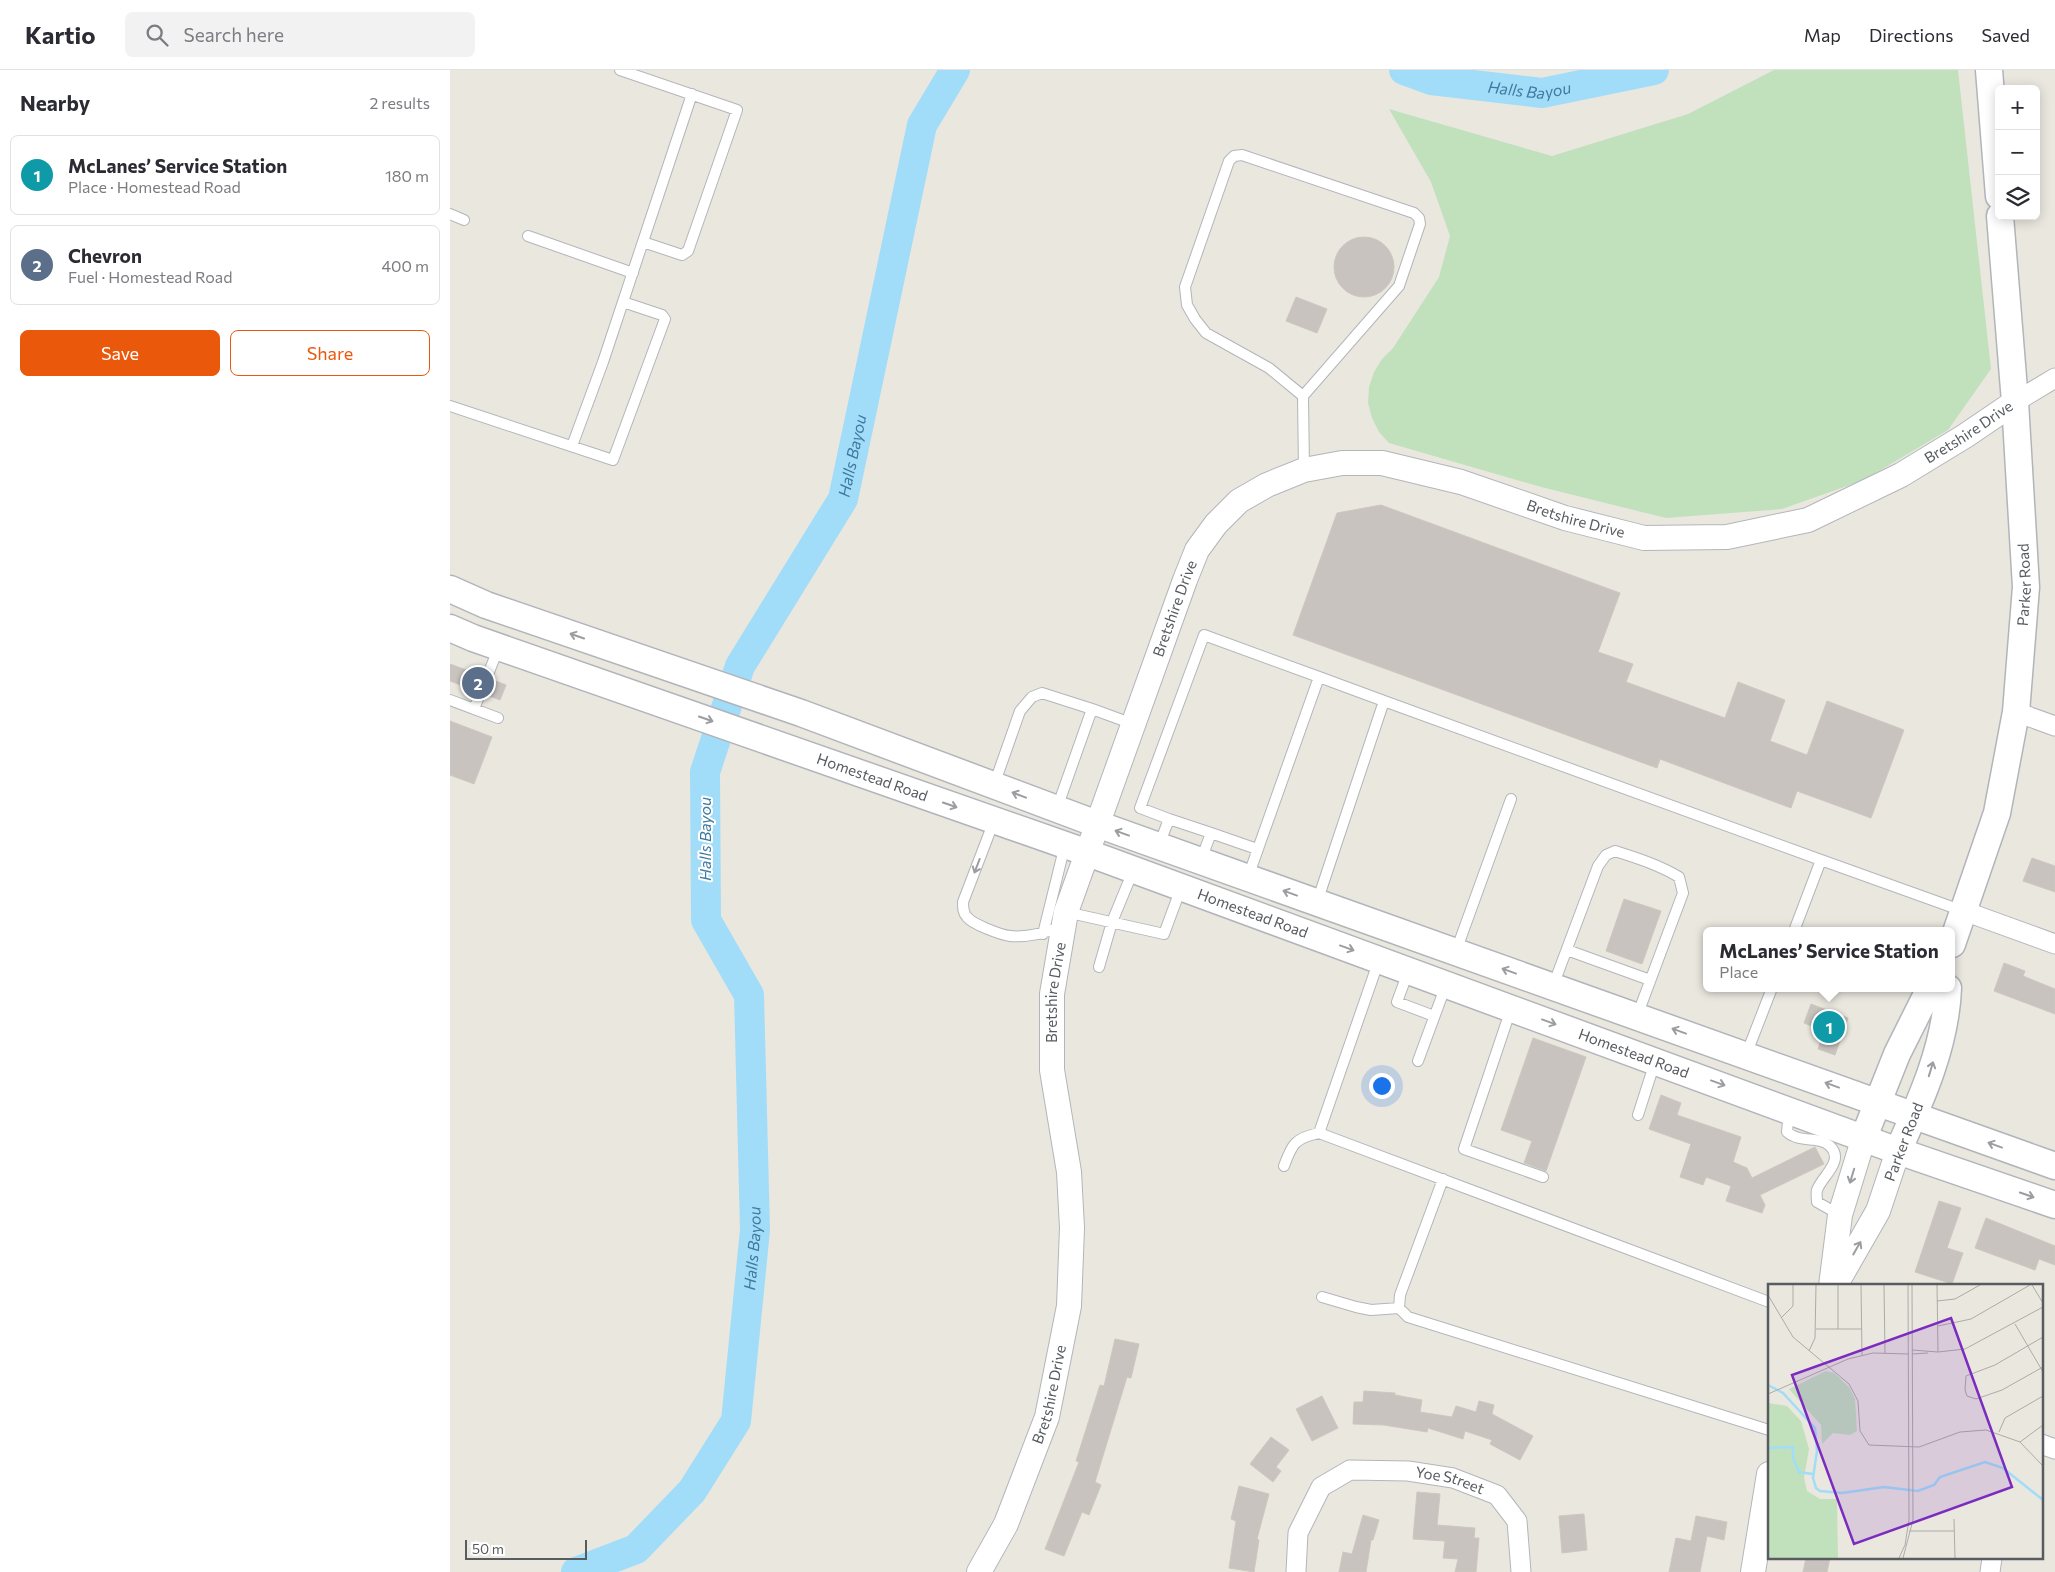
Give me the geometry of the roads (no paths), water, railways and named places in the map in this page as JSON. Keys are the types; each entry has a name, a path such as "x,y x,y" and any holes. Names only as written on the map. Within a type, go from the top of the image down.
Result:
{"main road":[{"path":"1989,70 1997,175"},
{"name":"Parker Road","path":"1955,936 1997,813 2016,712 2026,587 2015,402 2000,220"},
{"path":"450,590 486,605 801,713 1097,824 2055,1166"},
{"name":"Homestead Road","path":"450,628 499,647 1076,849 1789,1109 1898,1151 2055,1205"},
{"path":"608,685 617,650"},
{"path":"837,765 850,732"},
{"path":"1312,935 1319,903"},
{"path":"1864,1138 1897,1054 1928,992"},
{"name":"Parker Road","path":"1898,1151 1915,1115 1937,1049 1947,992"}],"street":[{"name":"Bretshire Drive","path":"979,1572 1006,1524 1047,1418 1069,1306 1072,1228 1069,1172 1052,1070 1052,994 1058,924 1076,849 1097,824 1197,550 1216,524 1239,501 1267,485 1304,470 1342,463 1382,463 1461,482 1565,518 1644,538 1727,537 1808,520 1901,475 2055,378"},
{"path":"2016,712 2055,726"},
{"path":"1964,912 2055,944"},
{"path":"1831,1284 1840,1215 1864,1138"},
{"name":"Parker Road","path":"1836,1284 1878,1211 1898,1151"},
{"path":"2042,1444 2055,1449"},
{"name":"Yoe Street","path":"1296,1572 1298,1533 1321,1487 1350,1470 1408,1471 1453,1478 1497,1495 1517,1521 1521,1572"},
{"path":"1753,1572 1768,1480"}],"lane":[{"path":"620,70 734,108 737,114 688,251 682,255 643,242"},
{"path":"572,446 633,273 692,94"},
{"path":"1303,396 1269,368 1206,333 1195,320 1187,305 1185,286 1229,161 1234,156 1242,155 1414,213 1419,218 1420,224 1398,286 1303,396 1304,470"},
{"path":"450,214 464,220"},
{"path":"528,236 633,273"},
{"path":"450,406 613,460 665,319 662,315 623,302"},
{"path":"1257,849 1140,808 1204,635 1964,912"},
{"path":"474,709 499,647"},
{"path":"1248,878 1320,677"},
{"path":"994,785 1020,711 1032,697 1042,693 1133,724"},
{"path":"450,700 498,718"},
{"path":"1319,903 1384,701"},
{"path":"1056,809 1092,709"},
{"path":"1455,952 1511,799"},
{"path":"1159,846 1169,819"},
{"path":"994,820 963,902 963,912 967,919 982,927 1010,936 1022,935 1058,924 1112,922 1164,934 1181,888"},
{"path":"1201,861 1211,833"},
{"path":"1058,924 1076,849"},
{"path":"1553,986 1598,866 1606,855 1615,851 1667,869 1678,877 1683,893 1637,1016"},
{"path":"1796,927 1821,860"},
{"path":"1100,968 1112,922 1134,870"},
{"path":"1567,950 1650,980"},
{"path":"1319,1133 1379,960"},
{"path":"1409,971 1397,1002 1434,1016"},
{"path":"1418,1061 1446,984"},
{"path":"1746,1055 1770,992"},
{"path":"1512,1008 1464,1149 1543,1177"},
{"path":"1638,1115 1656,1061"},
{"path":"1789,1109 1787,1132 1795,1138 1826,1142 1834,1151 1835,1161 1817,1191 1817,1202 1840,1215"},
{"path":"1284,1166 1292,1146 1297,1140 1319,1133 1768,1302"},
{"path":"1443,1179 1400,1295 1399,1308 1408,1318 1768,1430"},
{"path":"1322,1297 1356,1308 1371,1310 1399,1308"}],"waterway":[{"name":"Halls Bayou","path":"576,1572 636,1549 692,1491 736,1421 755,1230 749,995 706,920 705,772 740,666 843,499 922,125 955,70"},
{"name":"Halls Bayou","path":"1404,70 1431,80 1542,93 1654,70"}],"place":[{"name":"Chevron","path":"478,683"},
{"name":"McLanes’ Service Station","path":"1829,1027"}]}
